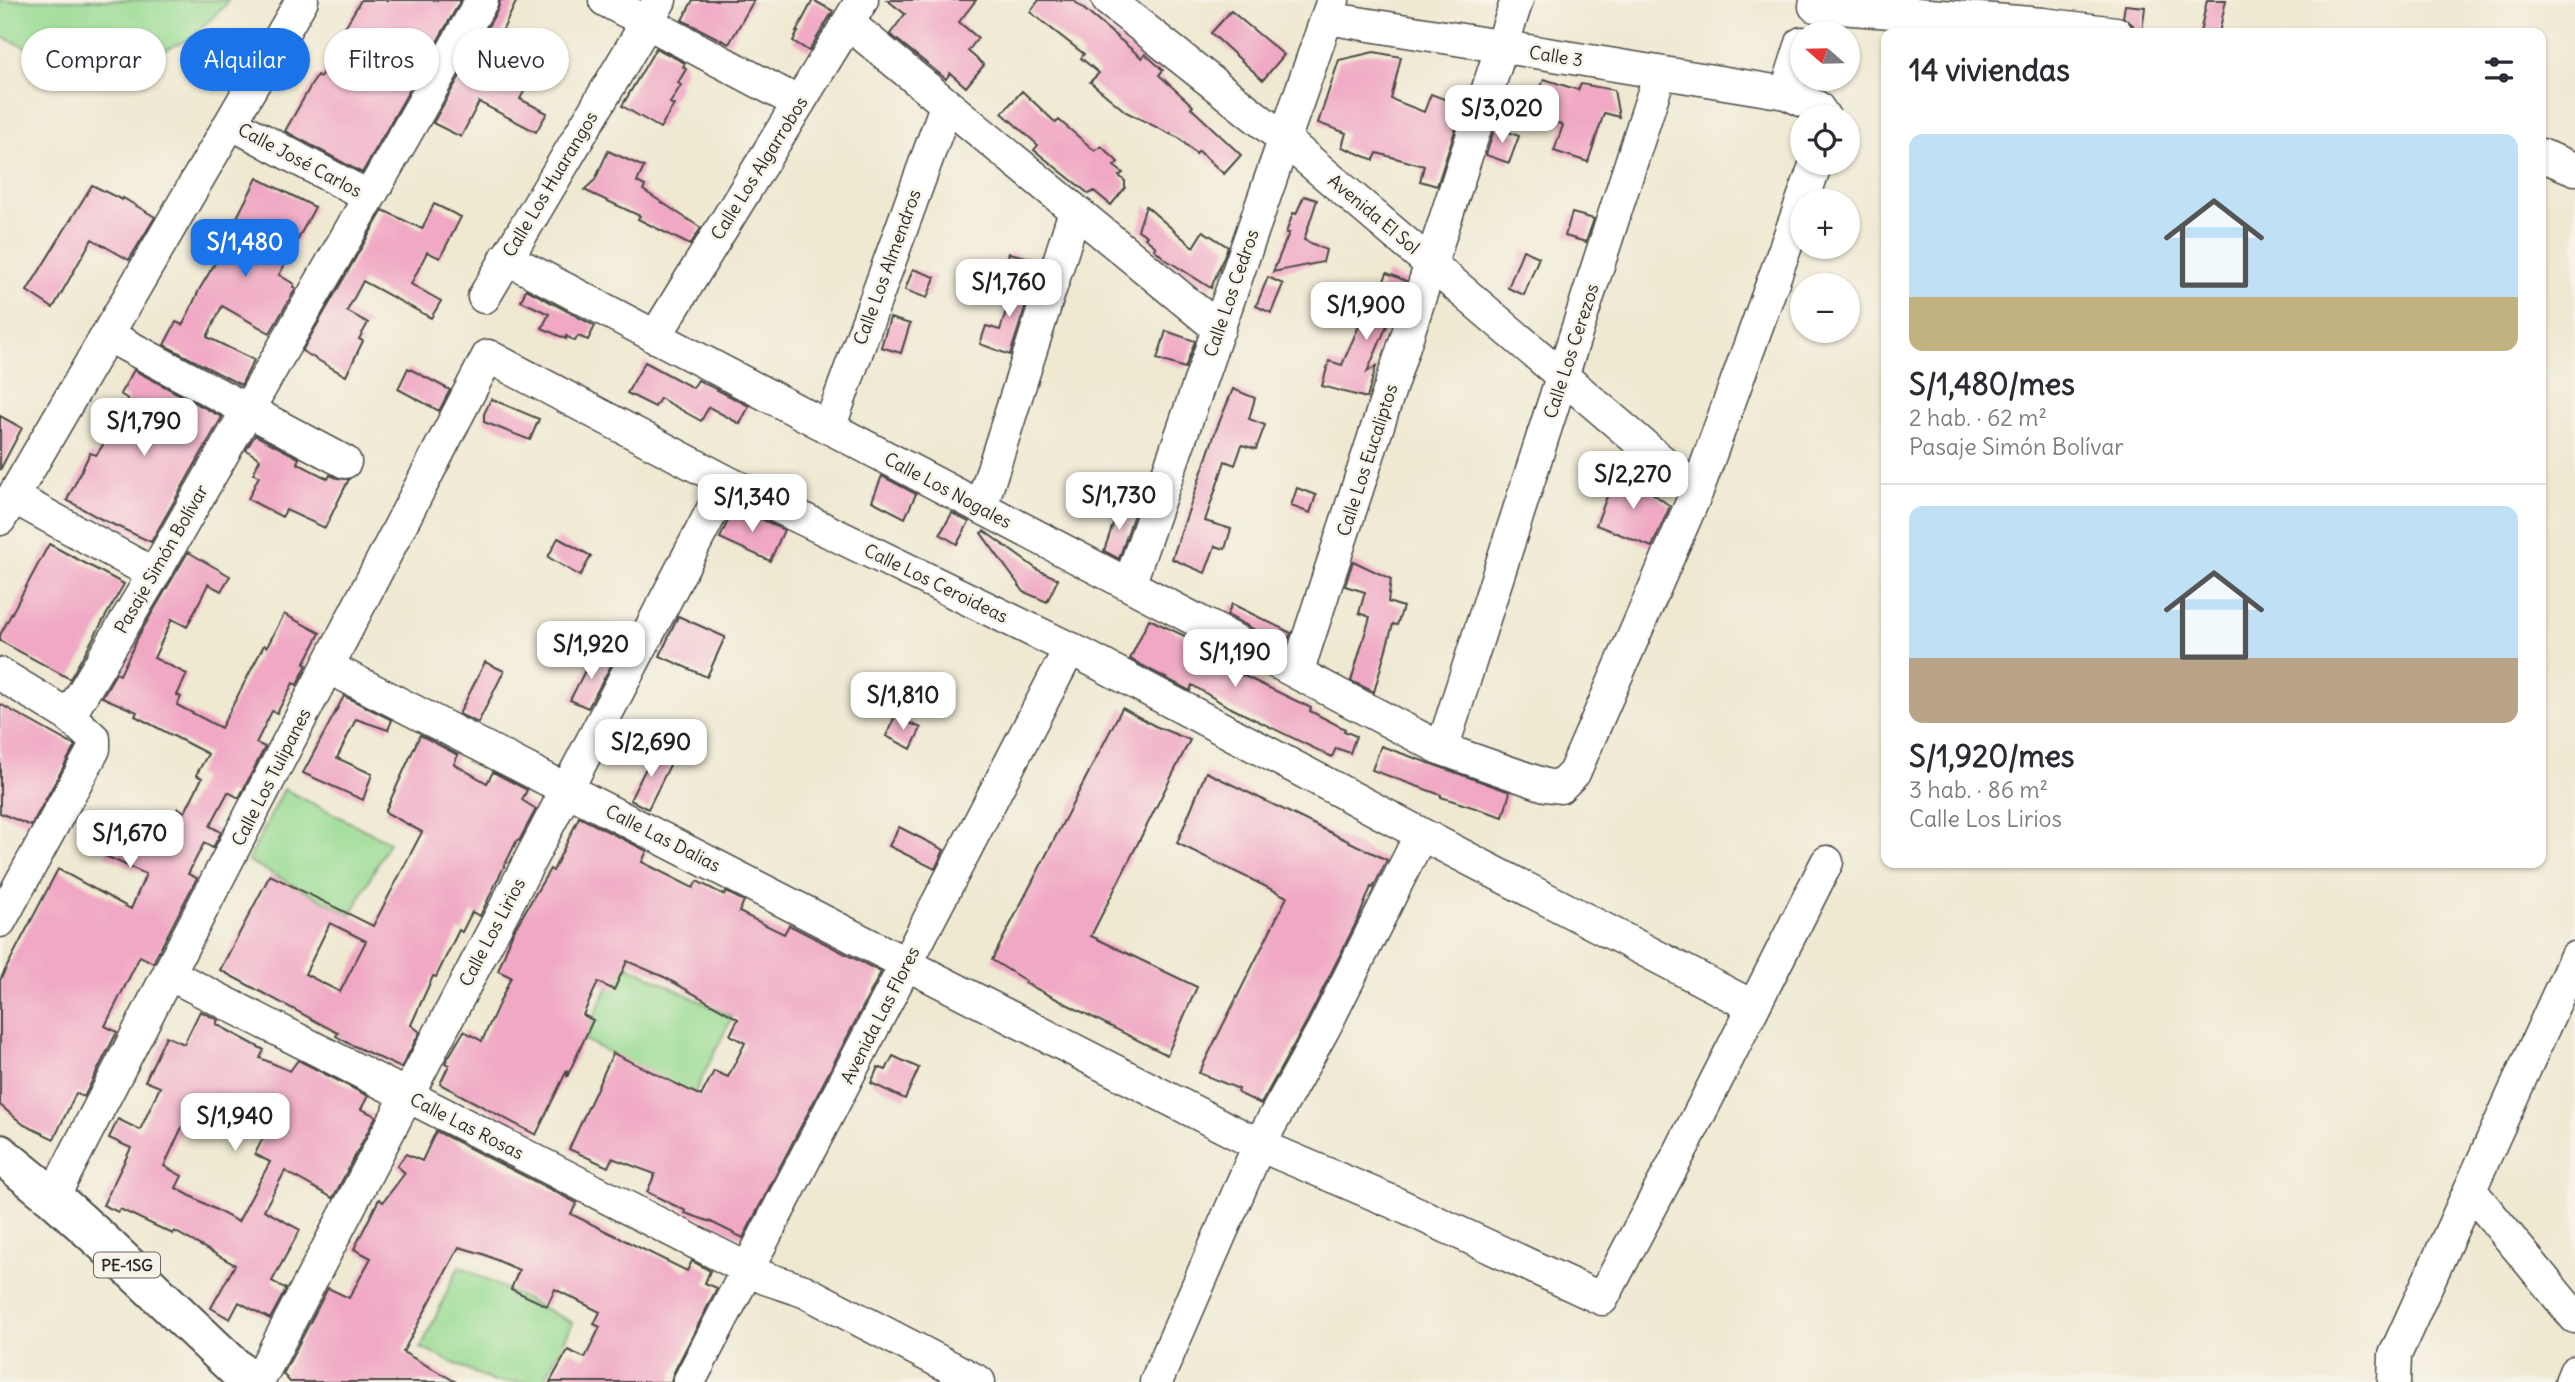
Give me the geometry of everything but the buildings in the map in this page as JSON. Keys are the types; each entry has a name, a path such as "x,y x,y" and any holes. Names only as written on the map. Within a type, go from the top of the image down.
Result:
{"main road":[{"name":"PE-1SG","path":"0,1154 53,1197 234,1364 250,1382"}],"street":[{"path":"154,574 7,508 302,0"},
{"name":"Pasaje Simón Bolívar","path":"69,716 154,574 482,0"},
{"path":"605,0 653,11 799,103"},
{"name":"Avenida El Sol","path":"1108,0 1285,140 1698,491"},
{"name":"Calle Los Eucaliptos","path":"1297,673 1517,0"},
{"name":"Calle Los Cedros","path":"1129,585 1330,9"},
{"name":"Calle 3","path":"1330,9 1501,47 1786,93 1813,105"},
{"name":"Calle Los Huarangos","path":"484,296 653,11"},
{"path":"855,11 946,106 1219,329"},
{"name":"Calle Los Algarrobos","path":"655,337 855,11"},
{"path":"1813,13 2044,19 2090,28"},
{"name":"Calle Los Cerezos","path":"1443,749 1660,73"},
{"path":"1786,93 1790,80"},
{"name":"Calle Los Almendros","path":"829,428 946,106"},
{"name":"Calle José Carlos","path":"231,123 369,197"},
{"path":"2546,157 2575,169"},
{"path":"1698,491 1812,175"},
{"path":"981,507 1075,211"},
{"name":"Calle Los Nogales","path":"506,258 1443,749 1545,785 1560,787 1574,773 1698,491"},
{"path":"107,335 345,462"},
{"name":"Calle Los Ceroideas","path":"488,356 727,482 1077,652 1752,1006"},
{"name":"Calle Los Tulipanes","path":"53,1197 488,356"},
{"name":"Calle Los Lirios","path":"258,1382 727,482"},
{"name":"Avenida Las Flores","path":"711,1382 757,1273 1077,652"},
{"name":"Calle Las Dalias","path":"328,667 1259,1145 1392,1202 1602,1299 1680,1153 1752,1006"},
{"path":"0,674 69,716 94,739 94,750 88,764 0,921"},
{"path":"1156,1382 1259,1145 1324,1028 1421,834"},
{"path":"1752,1006 1827,862"},
{"path":"2394,1382 2395,1355 2575,958"},
{"name":"Calle Las Rosas","path":"169,974 757,1273 804,1291 979,1382"},
{"path":"2470,1190 2575,1317"},
{"name":"Avenida Las Flores","path":"689,1382 757,1273"},
{"path":"2571,1382 2575,1372"}],"green space":[{"path":"0,0 228,0 201,28 180,28 180,43 166,50 166,28 21,28 21,45 0,36"},
{"path":"284,789 389,842 351,915 248,861"},
{"path":"620,962 732,1017 693,1096 583,1039"},
{"path":"459,1266 573,1323 543,1382 494,1382 421,1348"}]}
